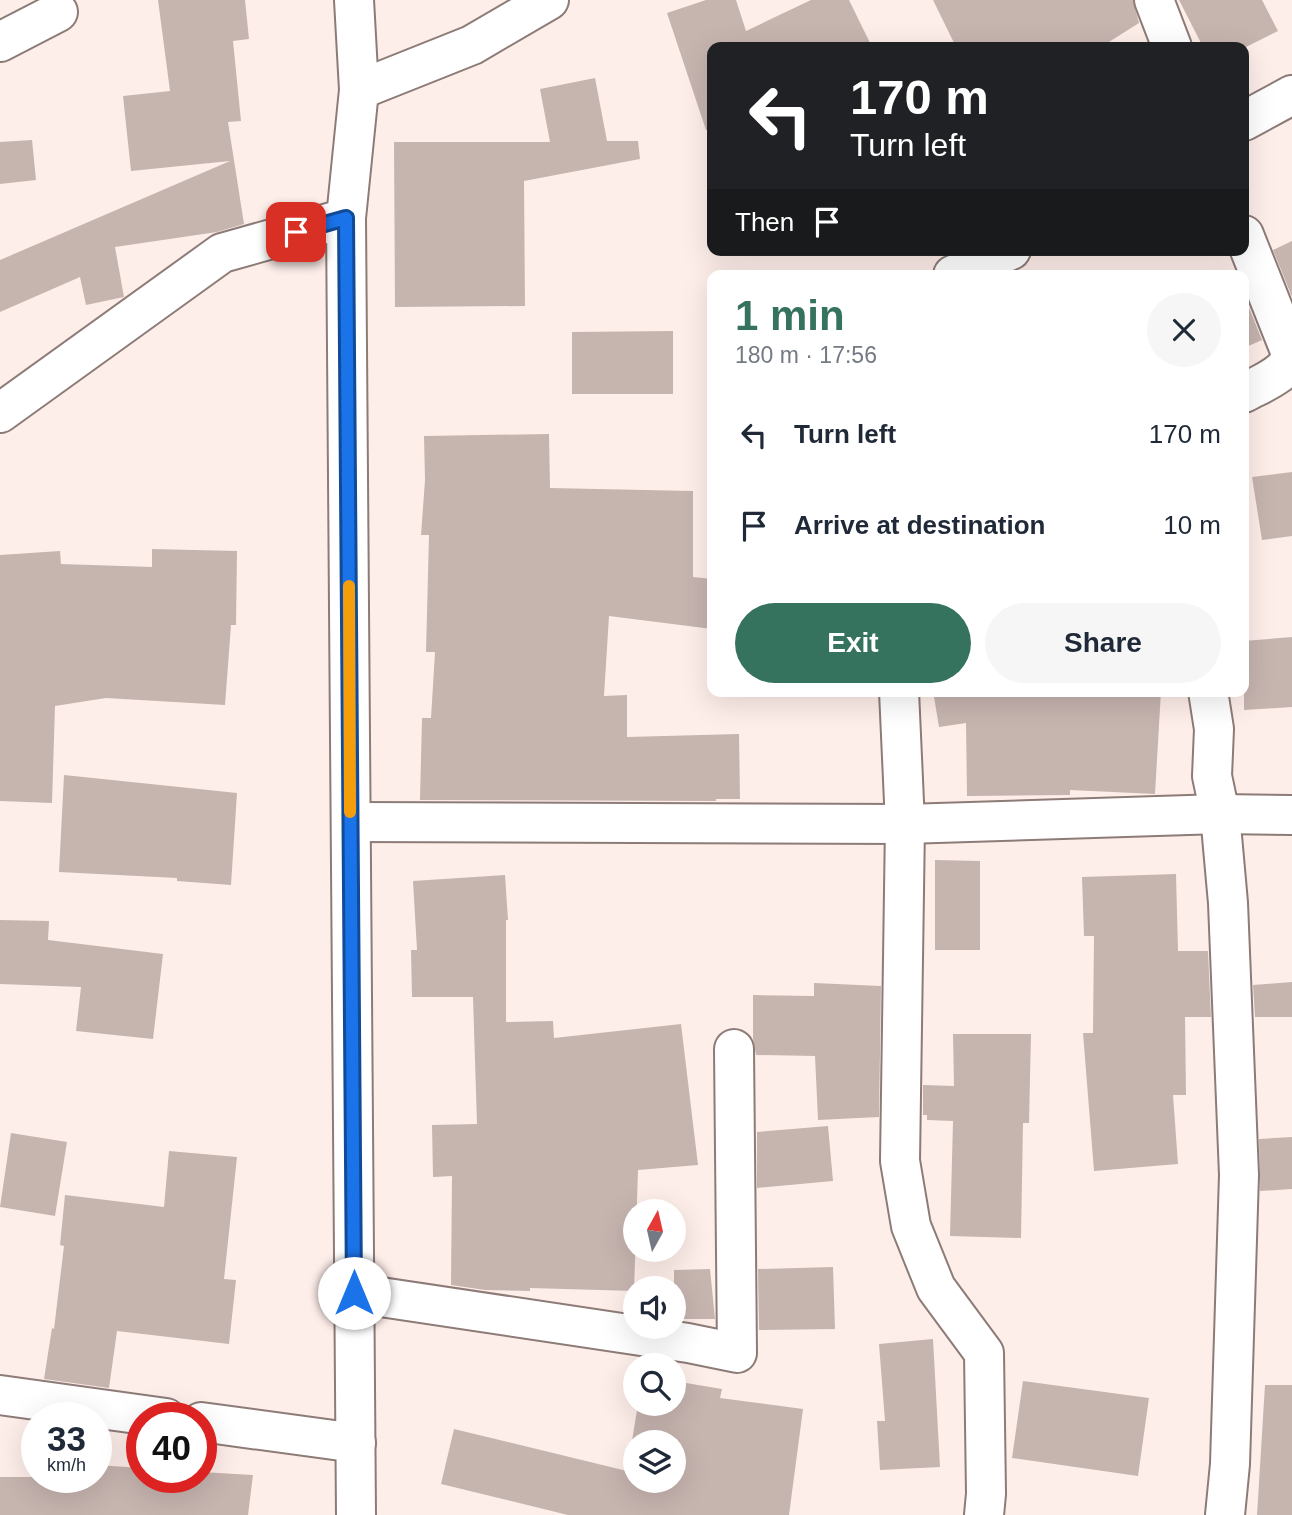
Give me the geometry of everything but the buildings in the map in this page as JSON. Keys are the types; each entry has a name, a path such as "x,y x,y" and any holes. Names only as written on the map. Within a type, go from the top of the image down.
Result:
{"street":[{"path":"354,0 359,90 346,218 356,1515"},
{"path":"359,90 472,45 549,0"},
{"path":"1154,0 1170,42"},
{"path":"0,43 58,12"},
{"path":"1249,118 1292,95"},
{"path":"0,413 222,253 346,218"},
{"path":"1249,248 1292,356 1283,369 1249,390"},
{"path":"965,270 997,256"},
{"path":"899,697 905,824 900,1161 911,1226 936,1288 984,1353 984,1515"},
{"path":"1209,697 1214,729 1212,776 1220,814 1228,903 1239,1175 1230,1464 1225,1515"},
{"path":"351,822 905,824 1220,814 1292,815"},
{"path":"354,1293 688,1343 737,1353 734,1049"},
{"path":"0,1395 126,1412"},
{"path":"217,1424 356,1443"}],"slow traffic":[{"path":"349,586 350,812"}],"route":[{"path":"296,232 346,218 354,1293"}]}
